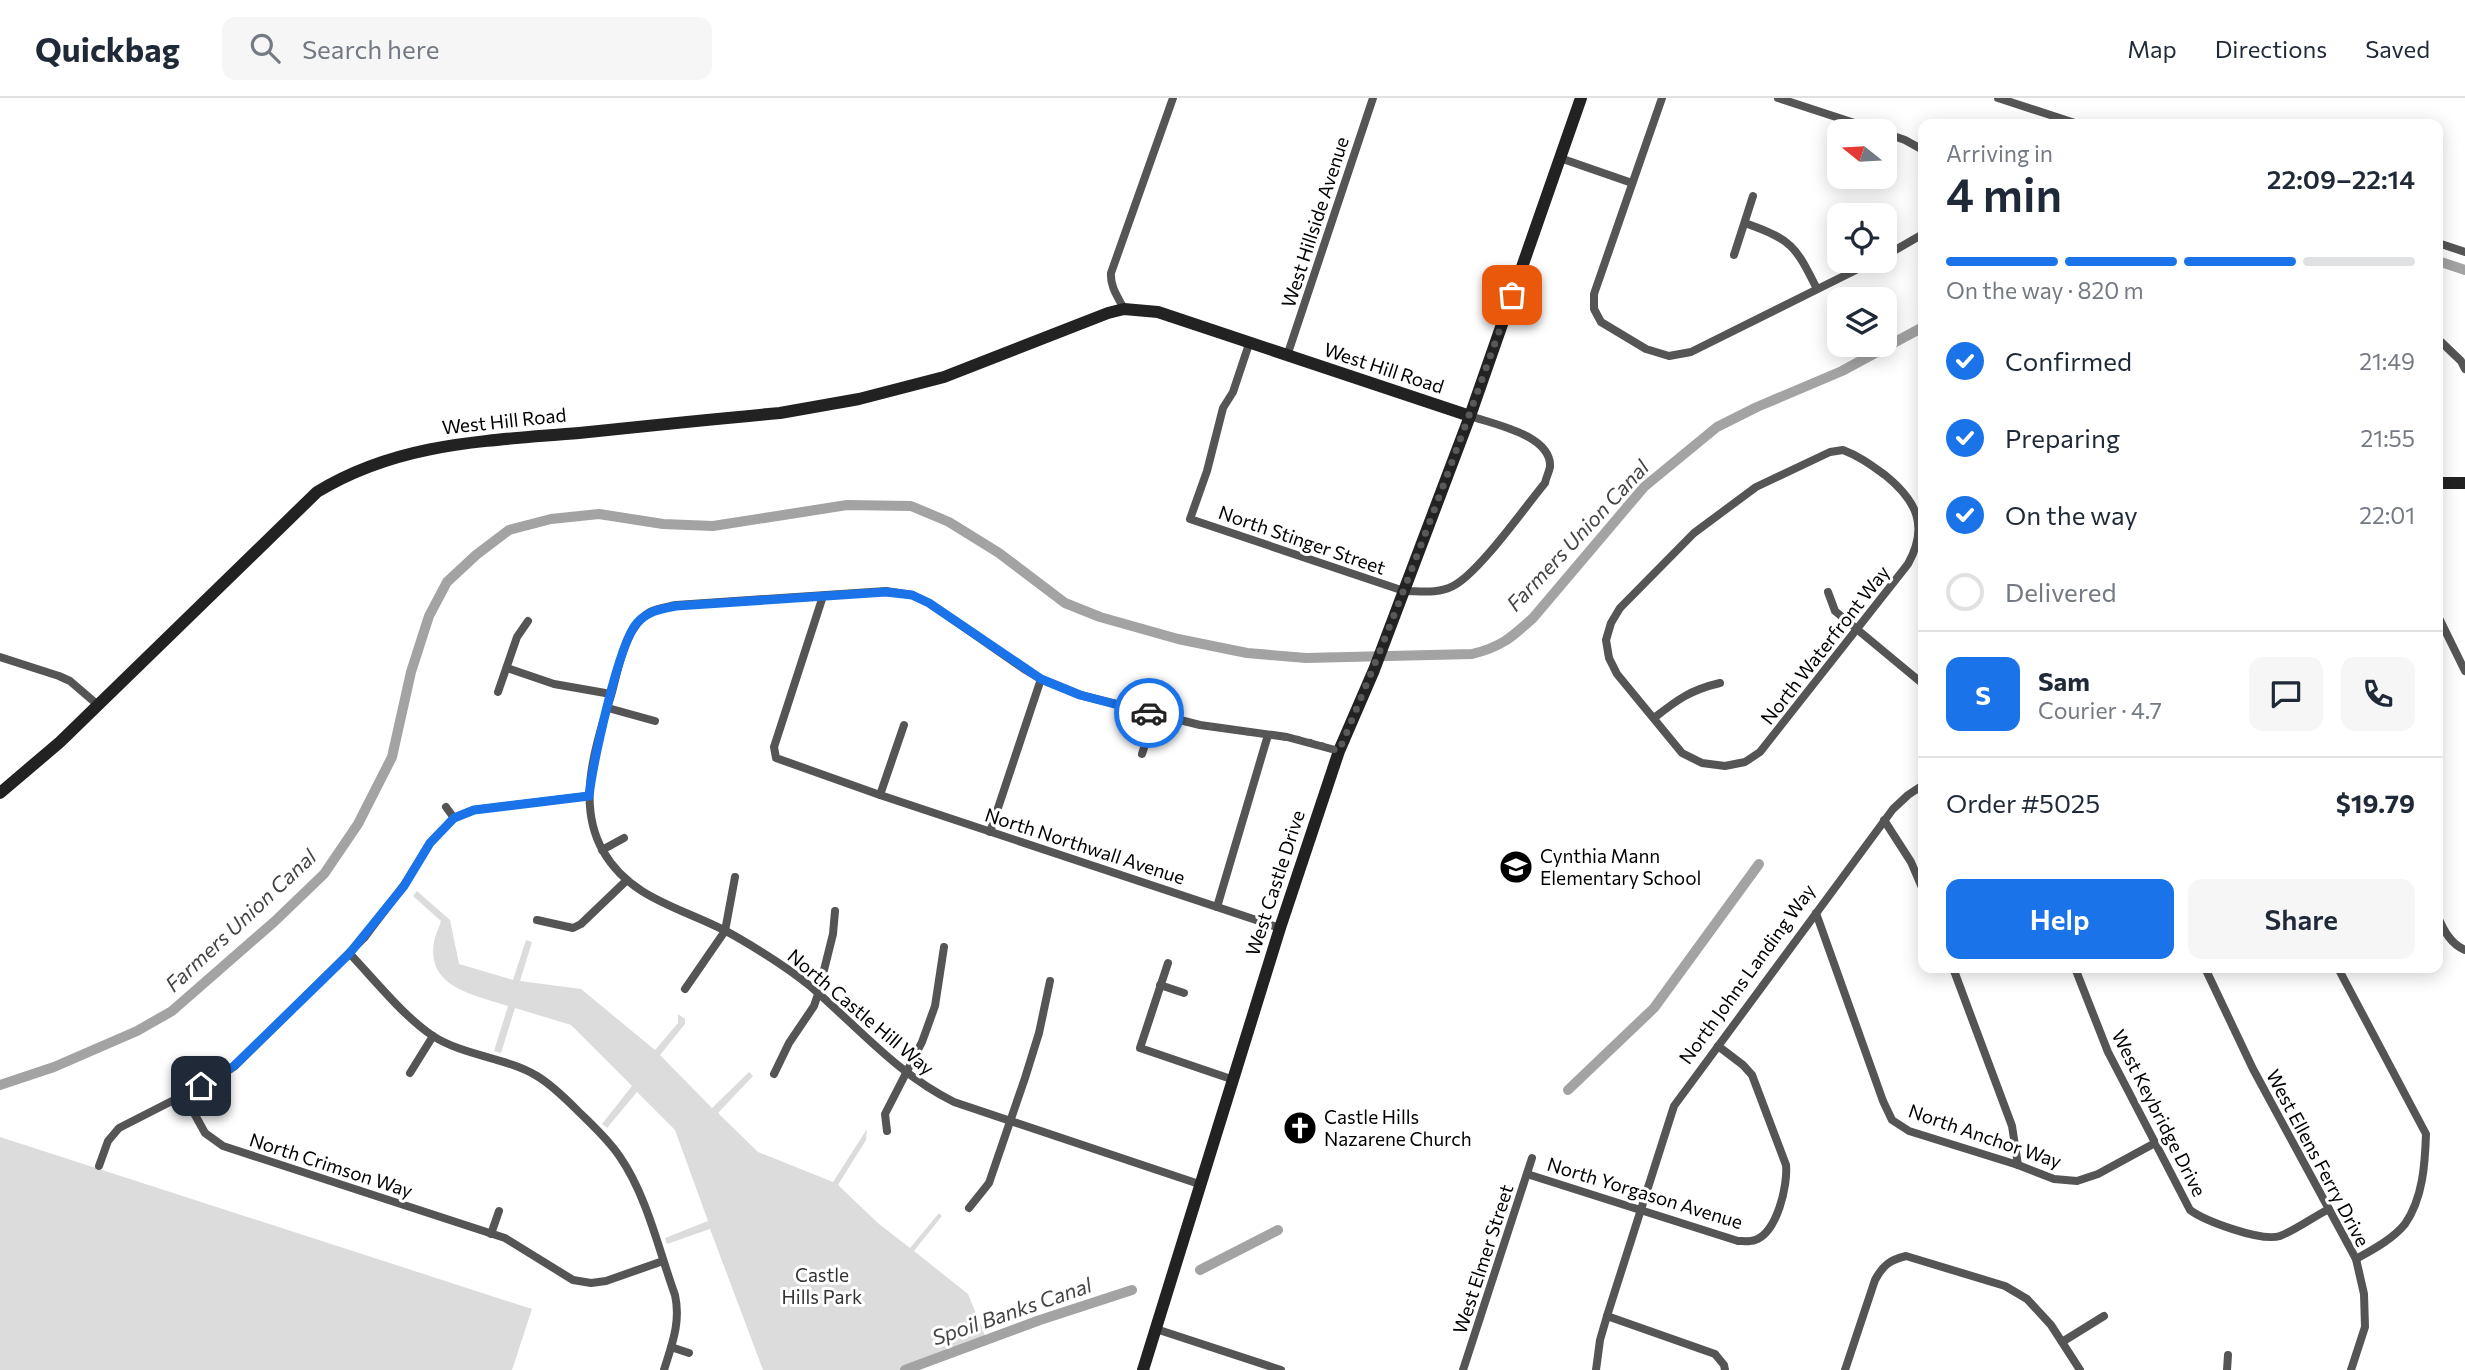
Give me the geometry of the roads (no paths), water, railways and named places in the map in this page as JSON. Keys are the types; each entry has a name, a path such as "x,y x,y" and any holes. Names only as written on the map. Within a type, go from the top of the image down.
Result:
{"street":[{"path":"1125,309 1114,291 1111,273 1173,98"},
{"name":"West Hillside Avenue","path":"1287,356 1373,98"},
{"path":"1470,416 1581,98"},
{"path":"1662,98 1594,294 1594,309 1601,322 1646,349 1669,356 1691,352 1850,273"},
{"path":"1778,98 1806,102 1849,119"},
{"path":"1998,98 2063,119"},
{"path":"1897,137 1918,147"},
{"path":"1560,158 1632,183"},
{"path":"1734,255 1753,196"},
{"path":"1745,223 1773,233 1793,245 1818,289"},
{"path":"1897,249 1918,237"},
{"path":"2443,244 2465,251"},
{"name":"West Hill Road","path":"0,793 60,742 317,492 354,471 382,460 426,449 780,412 859,399 944,377 1051,334 1125,309 1158,312 1470,416"},
{"name":"North Stinger Street","path":"1249,344 1233,392 1223,408 1207,471 1190,519 1404,591 1433,592 1452,587 1469,575 1545,483 1550,466 1546,449 1531,437 1470,416"},
{"path":"2443,344 2461,361 2465,369"},
{"name":"West Castle Drive","path":"1143,1370 1280,928 1339,751 1374,670 1470,416"},
{"path":"1720,683 1685,694 1654,718 1617,674 1609,658 1606,640 1619,608 1694,533 1756,487 1830,452 1843,450 1860,456 1898,486 1910,499 1918,516"},
{"path":"2443,483 2465,483"},
{"name":"North Waterfront Way","path":"1654,718 1682,752 1702,763 1725,766 1745,762 1760,752 1908,565 1918,539"},
{"name":"North Castle Hill Way","path":"1202,1185 954,1102 930,1090 905,1073 779,962 725,930 655,900 615,869 602,850 593,824 589,796 592,765 625,647 635,625 650,612 676,606 886,592 912,595 929,603 1041,679 1080,695 1200,725 1303,740 1339,751"},
{"path":"1828,592 1835,611 1918,680"},
{"name":"North Northwall Avenue","path":"823,596 774,747 776,758 1280,928"},
{"path":"498,692 517,638 528,621"},
{"path":"2443,626 2465,671"},
{"path":"0,657 70,681 98,705"},
{"path":"507,668 554,684 611,694"},
{"path":"990,832 1041,679"},
{"path":"608,708 655,720"},
{"path":"1142,754 1156,714"},
{"path":"880,795 904,725"},
{"path":"1217,906 1268,735"},
{"name":"North Johns Landing Way","path":"1596,1370 1607,1317 1674,1106 1884,820 1908,794 1918,788"},
{"path":"99,1166 107,1141 119,1128 234,1066 349,954 404,886 430,843 454,818 474,810 589,796"},
{"path":"446,807 454,818"},
{"path":"1884,820 1918,879"},
{"path":"602,850 624,838"},
{"path":"685,989 725,930 733,900 735,877"},
{"path":"537,920 573,928 582,924 627,880"},
{"path":"774,1074 789,1043 814,1006 833,934 835,911"},
{"name":"North Anchor Way","path":"1816,913 1882,1101 1892,1120 1909,1131 2018,1165 2054,1180 2077,1181 2098,1174 2155,1143"},
{"path":"2443,926 2450,939 2465,950"},
{"path":"887,1131 885,1114 922,1042 935,1006 944,947"},
{"path":"349,954 433,1036 456,1047 523,1069 557,1090 601,1133 621,1158 639,1193 679,1311 663,1370"},
{"path":"1168,962 1140,1048 1234,1080"},
{"path":"1955,973 2012,1126 2018,1165"},
{"name":"West Keybridge Drive","path":"2077,973 2108,1052 2190,1210 2200,1217 2256,1235 2279,1236 2329,1209"},
{"name":"West Ellens Ferry Drive","path":"2207,973 2253,1069 2356,1259 2364,1294 2365,1327 2351,1370"},
{"path":"2341,973 2426,1134 2426,1165 2418,1195 2404,1224 2376,1248 2356,1259"},
{"path":"969,1208 989,1182 1035,1044 1050,981"},
{"path":"1160,985 1184,993"},
{"path":"410,1073 433,1036"},
{"name":"North Yorgason Avenue","path":"1527,1174 1738,1241 1755,1240 1768,1231 1779,1206 1787,1180 1786,1166 1752,1075 1717,1046"},
{"name":"North Crimson Way","path":"184,1095 205,1133 223,1146 505,1238 560,1273 582,1282 606,1281 663,1261"},
{"name":"West Elmer Street","path":"1463,1370 1532,1158"},
{"path":"491,1234 499,1211"},
{"path":"1845,1370 1875,1280 1882,1267 1893,1259 1906,1256 2005,1286 2026,1298 2052,1325 2080,1370"},
{"path":"2062,1342 2104,1316"},
{"path":"1607,1317 1716,1354 1724,1367"},
{"path":"1156,1329 1275,1369"},
{"path":"671,1347 689,1353"},
{"path":"2227,1370 2228,1355"}],"waterway":[{"name":"Farmers Union Canal","path":"2443,263 2465,270"},
{"name":"Farmers Union Canal","path":"0,1085 54,1067 137,1031 172,1011 274,922 324,874 358,824 392,757 411,672 429,616 447,582 509,530 551,519 599,514 663,524 713,526 847,505 911,506 949,522 999,553 1065,603 1100,617 1178,639 1247,653 1306,658 1472,654 1505,641 1533,618 1644,487 1717,427 1842,371 1918,330"},
{"name":"Spoil Banks Canal","path":"1568,1090 1654,1008 1759,864"},
{"path":"1200,1270 1278,1230"},
{"name":"Spoil Banks Canal","path":"905,1370 1040,1320 1132,1290"}],"place":[{"name":"Cynthia Mann Elementary School","path":"1516,867"},
{"name":"Castle Hills Nazarene Church","path":"1300,1128"}],"park label":[{"name":"Castle Hills Park","path":"822,1286"}]}
